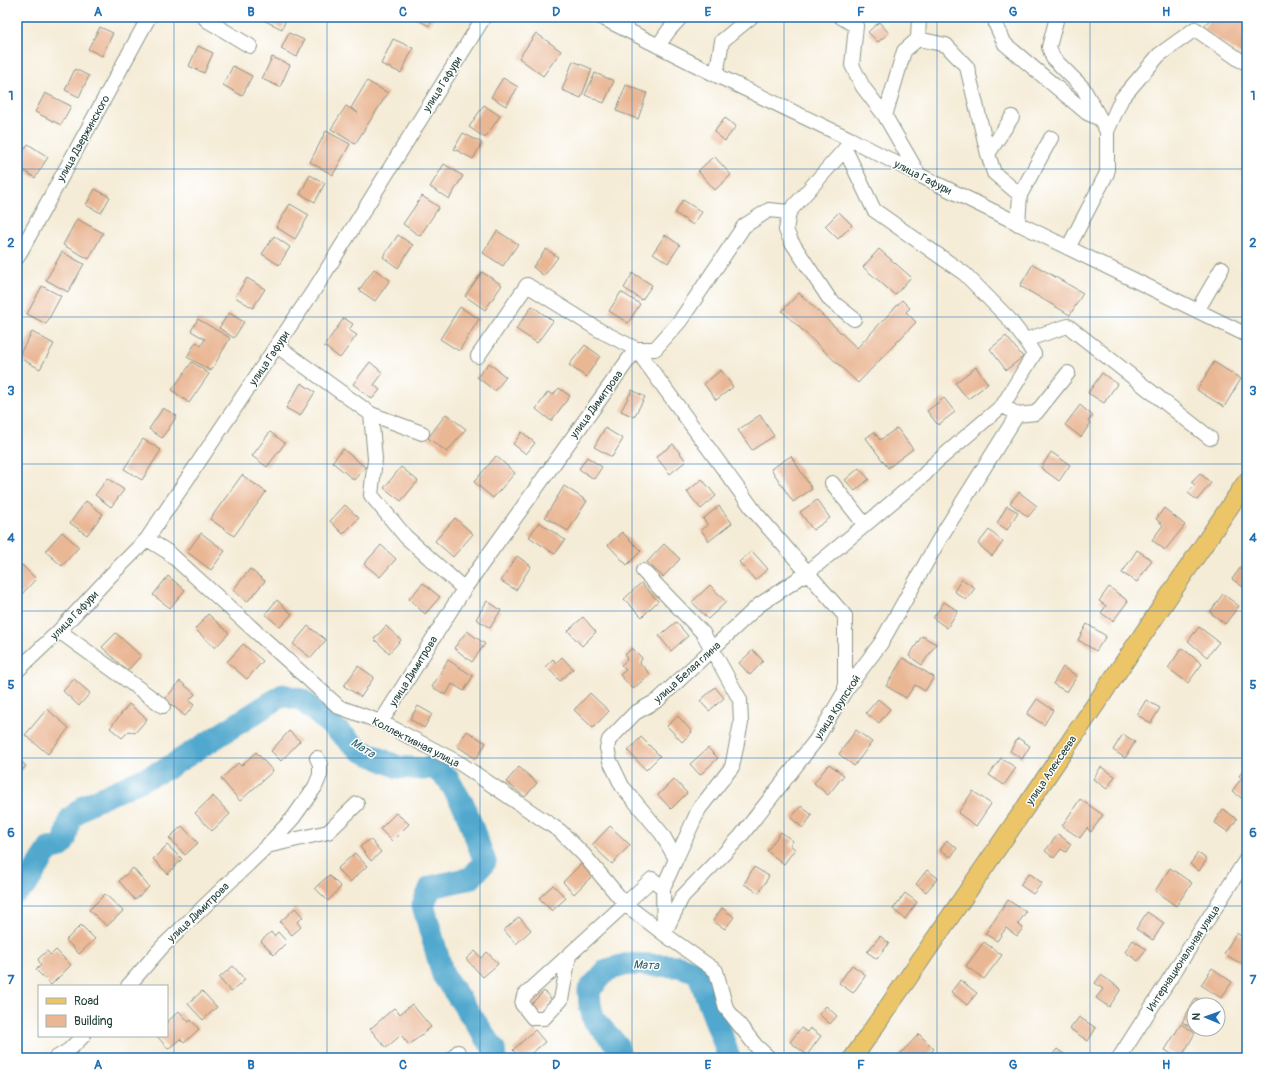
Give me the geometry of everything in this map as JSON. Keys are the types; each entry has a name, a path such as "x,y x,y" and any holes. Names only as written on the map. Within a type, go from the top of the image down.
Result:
{"main road":[{"name":"улица Алексеева","path":"853,1058 1244,493"}],"street":[{"name":"улица Дзержинского","path":"17,258 149,17"},
{"path":"204,17 208,21 250,46"},
{"name":"улица Гафури","path":"17,671 59,632 111,575 148,539 322,278 484,17"},
{"name":"улица Гафури","path":"601,17 716,75 847,144 919,175 1247,335"},
{"path":"658,46 669,30 681,17"},
{"path":"716,75 722,41 751,17"},
{"path":"841,17 856,26 852,65 863,87 885,116 919,175"},
{"path":"885,116 904,51 918,39 919,17"},
{"path":"1057,17 1050,47 1053,58 1083,88 1103,125 1107,173 1068,248"},
{"path":"994,20 1005,44 1103,125"},
{"path":"1103,125 1122,98 1159,55 1195,29 1240,60 1247,63"},
{"path":"918,39 946,45 967,67 994,173 1020,195"},
{"path":"988,154 1012,117"},
{"path":"1018,224 1020,195 1051,138"},
{"path":"854,319 830,300 791,242 786,230 789,212 847,144 874,210 965,274 1009,319 1025,340 1068,326 1210,438"},
{"path":"636,349 655,349 680,321 744,226 769,210 789,212"},
{"path":"1197,311 1222,268"},
{"path":"478,356 527,285 599,330 636,349 755,512 846,616 846,691"},
{"name":"улица Белая глина","path":"676,860 662,834 622,786 610,761 607,748 609,740 635,713 658,700 759,605 807,573 866,525 1003,405 1034,354 1025,340"},
{"path":"276,346 371,414 422,433"},
{"name":"улица Димитрова","path":"381,722 464,589 636,349"},
{"path":"1003,405 1018,415 1036,413 1068,373"},
{"path":"371,414 375,459 371,496 406,537 464,589"},
{"name":"улица Крупской","path":"664,934 682,897 740,837 816,740 846,691 880,643 940,538 1018,415"},
{"path":"832,482 866,525"},
{"name":"Коллективная улица","path":"148,539 168,552 339,707 381,722 461,764 560,831 584,855 625,904"},
{"path":"643,571 703,633 740,700 741,723 732,767 699,809 663,888 664,934"},
{"path":"59,632 163,706"},
{"name":"улица Димитрова","path":"129,985 162,947 267,846 293,818 314,787 320,775 320,764 317,758"},
{"path":"267,846 328,832 357,804"},
{"name":"Интернациональная улица","path":"1119,1058 1247,858"},
{"path":"569,956 652,879 663,888"},
{"path":"625,904 716,971 726,1008 756,1046 769,1058"},
{"path":"56,1058 69,1050 82,1037"}],"building":[{"path":"259,17 287,17 282,29"},
{"path":"413,17 434,17 429,26"},
{"path":"1211,17 1247,17 1247,59 1203,29"},
{"path":"879,22 889,33 878,42 868,32"},
{"path":"100,27 113,33 102,56 88,49"},
{"path":"289,33 304,40 297,57 281,49"},
{"path":"536,33 561,51 543,76 519,58"},
{"path":"393,39 413,48 401,73 381,64"},
{"path":"198,46 213,53 204,73 189,66"},
{"path":"272,57 290,65 280,87 262,79"},
{"path":"573,61 592,69 581,98 562,90"},
{"path":"233,66 252,76 242,96 223,85"},
{"path":"75,69 89,76 79,97 65,90"},
{"path":"595,73 614,81 604,103 585,95"},
{"path":"503,78 518,87 506,106 491,97"},
{"path":"367,81 388,93 355,144 331,129 346,106 358,113 351,108"},
{"path":"626,85 647,93 638,119 616,111"},
{"path":"45,93 71,106 61,125 35,112"},
{"path":"484,105 500,116 485,138 469,127"},
{"path":"725,118 736,126 725,141 714,132"},
{"path":"326,131 350,144 333,175 310,162"},
{"path":"463,133 482,143 473,159 454,149"},
{"path":"28,144 48,157 35,178 17,166 17,161"},
{"path":"714,156 731,175 715,190 698,171"},
{"path":"444,164 463,176 449,199 430,187"},
{"path":"310,175 325,183 315,202 300,194"},
{"path":"95,189 110,197 101,213 86,205"},
{"path":"422,196 439,207 420,236 403,224"},
{"path":"683,200 702,212 693,225 675,213"},
{"path":"290,204 309,215 295,239 276,227"},
{"path":"839,212 852,225 838,239 825,226"},
{"path":"77,219 103,233 89,259 63,245"},
{"path":"497,231 518,244 503,266 483,253"},
{"path":"398,235 413,245 398,268 383,257"},
{"path":"665,235 680,245 668,263 653,253"},
{"path":"274,236 290,247 279,265 262,254"},
{"path":"546,249 558,257 544,276 533,267"},
{"path":"879,249 911,277 895,295 863,267"},
{"path":"62,252 84,264 68,292 46,280"},
{"path":"1033,264 1083,293 1070,315 1020,286"},
{"path":"374,269 390,280 375,301 359,290"},
{"path":"482,272 502,285 485,310 465,296"},
{"path":"633,273 652,285 642,300 624,288"},
{"path":"247,278 265,289 253,308 235,297"},
{"path":"42,286 61,296 46,324 27,314"},
{"path":"621,292 640,304 628,323 609,311"},
{"path":"799,293 857,348 902,300 910,308 906,312 916,322 858,383 782,311"},
{"path":"532,306 553,321 537,343 516,329"},
{"path":"460,307 479,319 459,351 440,339"},
{"path":"229,313 244,322 234,338 219,328"},
{"path":"344,318 353,324 349,330 357,335 340,358 324,346"},
{"path":"198,319 230,338 211,371 187,357 196,342 201,346 205,339 191,331"},
{"path":"32,332 54,344 40,369 18,357"},
{"path":"1006,336 1023,357 1006,370 990,349"},
{"path":"585,345 600,356 586,377 569,365"},
{"path":"192,362 209,374 189,403 172,390"},
{"path":"370,362 383,373 374,385 380,390 372,399 353,384"},
{"path":"1214,362 1241,379 1224,407 1197,390"},
{"path":"489,363 506,377 495,391 477,377"},
{"path":"976,367 988,384 968,399 955,383"},
{"path":"721,370 733,387 716,400 704,384"},
{"path":"1102,373 1117,384 1104,403 1088,393"},
{"path":"301,383 315,392 300,416 286,408"},
{"path":"559,388 570,396 551,421 536,409 548,392 553,395"},
{"path":"632,390 645,397 634,417 621,411"},
{"path":"944,398 955,412 938,425 927,411"},
{"path":"1080,405 1093,416 1088,421 1090,424 1081,437 1065,425"},
{"path":"163,408 177,416 162,438 149,429"},
{"path":"446,414 466,429 447,452 428,438"},
{"path":"760,415 774,436 752,450 738,430"},
{"path":"605,428 623,439 612,457 594,447"},
{"path":"897,428 913,449 888,468 866,438 874,432 880,440"},
{"path":"270,432 285,443 267,467 252,456"},
{"path":"522,432 535,443 526,454 513,444"},
{"path":"143,439 161,450 142,480 124,469"},
{"path":"673,444 686,461 670,474 656,457"},
{"path":"343,449 365,467 354,480 332,462"},
{"path":"1051,452 1070,465 1059,481 1041,468"},
{"path":"496,456 515,473 493,498 474,482"},
{"path":"791,456 812,489 793,502 771,469"},
{"path":"587,457 602,467 594,479 579,469"},
{"path":"401,467 418,481 401,501 384,488"},
{"path":"859,468 869,479 855,491 845,480"},
{"path":"1200,473 1211,483 1197,500 1188,493 1195,485 1191,482"},
{"path":"242,475 266,492 234,536 210,519"},
{"path":"108,478 124,490 111,507 95,495"},
{"path":"702,479 716,496 701,509 687,492"},
{"path":"564,486 587,501 568,531 545,517"},
{"path":"1019,492 1037,506 1028,517 1010,503"},
{"path":"817,500 830,518 813,530 800,512"},
{"path":"86,501 103,514 87,535 70,523"},
{"path":"345,505 359,518 343,534 330,521"},
{"path":"719,506 732,523 709,541 701,530 708,525 703,519"},
{"path":"1007,506 1018,512 1007,530 997,523"},
{"path":"1164,508 1185,525 1165,550 1152,540 1163,525 1156,519"},
{"path":"455,518 473,534 453,557 435,541"},
{"path":"539,522 565,540 555,554 529,537"},
{"path":"989,530 1003,542 992,556 978,544"},
{"path":"62,532 79,547 62,566 45,551"},
{"path":"622,532 641,551 627,565 608,545"},
{"path":"201,533 225,551 211,570 187,552"},
{"path":"664,544 680,559 663,577 647,562"},
{"path":"381,545 396,559 380,577 364,564"},
{"path":"1137,550 1152,560 1137,582 1122,573"},
{"path":"752,551 768,569 755,580 739,562"},
{"path":"517,556 531,566 516,590 501,581"},
{"path":"1247,559 1247,590 1232,579"},
{"path":"22,565 36,579 18,598 17,570"},
{"path":"250,569 265,581 247,602 233,590"},
{"path":"168,576 185,590 170,608 153,595"},
{"path":"962,579 975,588 966,600 954,591"},
{"path":"423,583 440,597 425,614 409,599"},
{"path":"641,583 658,601 642,617 624,599"},
{"path":"710,585 726,602 708,619 692,602"},
{"path":"1109,587 1128,601 1113,621 1101,613 1106,606 1099,601"},
{"path":"1223,594 1239,606 1225,624 1210,612"},
{"path":"277,600 292,614 280,627 265,614"},
{"path":"487,601 501,610 490,628 476,619"},
{"path":"944,602 958,611 947,628 933,618"},
{"path":"208,614 229,633 215,648 195,629"},
{"path":"583,617 596,632 582,646 568,631"},
{"path":"676,622 688,636 671,651 659,636"},
{"path":"1087,624 1106,636 1096,651 1078,640"},
{"path":"308,626 326,640 311,658 293,644"},
{"path":"386,626 401,640 389,653 374,639"},
{"path":"1199,627 1219,642 1207,657 1188,641"},
{"path":"467,631 485,644 472,662 454,648"},
{"path":"116,633 141,656 127,671 102,647"},
{"path":"922,636 936,644 922,665 909,656"},
{"path":"243,644 263,661 247,679 227,662"},
{"path":"632,648 642,658 640,663 650,674 633,689 620,675 626,670 621,665 627,660 625,655"},
{"path":"1182,648 1202,664 1188,683 1168,668"},
{"path":"753,650 763,661 750,675 739,663"},
{"path":"562,657 573,669 560,681 546,666 553,659 556,663"},
{"path":"903,658 934,677 925,691 915,685 906,698 886,686"},
{"path":"448,660 473,676 464,691 452,684 446,695 432,687"},
{"path":"358,666 374,677 361,697 344,686"},
{"path":"1063,667 1077,676 1067,692 1053,684"},
{"path":"74,679 90,693 79,706 63,691"},
{"path":"180,681 195,694 189,701 194,705 185,716 165,699"},
{"path":"715,687 724,698 709,711 700,701"},
{"path":"590,693 609,711 593,728 574,710"},
{"path":"878,699 890,709 879,723 866,713"},
{"path":"1037,699 1053,710 1044,725 1027,714"},
{"path":"1146,700 1160,708 1151,723 1137,715"},
{"path":"129,704 147,719 135,733 129,731 122,738 110,728"},
{"path":"418,706 432,714 424,728 410,719"},
{"path":"47,709 69,728 48,754 25,735"},
{"path":"678,716 692,732 682,742 667,726"},
{"path":"856,730 872,742 854,766 839,754"},
{"path":"289,731 300,741 281,761 271,751"},
{"path":"467,731 486,743 476,759 457,746"},
{"path":"1123,734 1135,742 1125,758 1113,750"},
{"path":"641,737 660,756 646,770 628,751"},
{"path":"1018,738 1030,746 1022,759 1010,751"},
{"path":"708,748 718,758 700,775 690,764"},
{"path":"256,752 273,771 240,801 221,779 238,763 241,766"},
{"path":"17,757 26,766 17,776"},
{"path":"1001,758 1016,768 1004,785 989,775"},
{"path":"829,764 844,775 828,795 814,783"},
{"path":"1247,765 1247,802 1232,791 1242,778 1239,776"},
{"path":"519,767 537,783 525,797 506,782"},
{"path":"1101,767 1115,776 1107,789 1093,779"},
{"path":"674,779 687,793 671,809 658,795"},
{"path":"973,791 991,804 976,826 958,813"},
{"path":"213,796 230,814 212,831 195,813"},
{"path":"1080,799 1103,815 1091,832 1087,828 1080,838 1062,826"},
{"path":"801,806 812,815 803,828 791,818"},
{"path":"1223,809 1237,819 1228,832 1214,822"},
{"path":"396,813 409,824 392,841 380,829"},
{"path":"182,826 198,843 185,855 169,838"},
{"path":"610,826 630,845 612,864 592,845"},
{"path":"781,832 793,841 790,845 795,849 784,864 767,851"},
{"path":"1058,834 1071,844 1066,852 1061,849 1054,858 1045,851"},
{"path":"370,839 381,852 371,861 360,847"},
{"path":"947,841 957,848 951,857 940,850"},
{"path":"167,845 182,859 168,874 153,859"},
{"path":"355,853 367,866 350,882 337,869"},
{"path":"1198,853 1207,859 1199,871 1190,864"},
{"path":"581,864 592,876 574,894 563,882"},
{"path":"754,867 769,876 759,893 744,884"},
{"path":"133,868 149,887 135,900 119,881"},
{"path":"1170,868 1192,883 1176,906 1155,891"},
{"path":"927,870 938,878 926,892 916,884"},
{"path":"1029,873 1042,883 1033,894 1020,885"},
{"path":"329,875 341,887 328,901 315,888"},
{"path":"553,885 566,898 552,911 539,898"},
{"path":"905,893 917,902 905,919 893,909"},
{"path":"105,894 123,911 107,926 89,910"},
{"path":"1008,900 1026,912 1018,924 1023,928 1017,936 1006,928 997,941 985,934"},
{"path":"295,908 303,917 297,922 301,927 292,935 280,922"},
{"path":"722,908 734,917 725,929 713,921"},
{"path":"1147,912 1164,923 1153,940 1136,929"},
{"path":"519,917 531,930 516,944 504,930"},
{"path":"81,925 95,939 79,954 66,940"},
{"path":"271,932 274,936 278,932 287,942 274,955 261,941"},
{"path":"1236,933 1247,939 1247,955 1242,964 1224,954"},
{"path":"880,936 889,943 877,959 867,952"},
{"path":"1133,940 1146,949 1138,961 1125,952"},
{"path":"984,942 1002,955 984,979 966,966"},
{"path":"56,950 71,965 51,985 36,970 41,965 38,959 47,951 51,955"},
{"path":"475,951 481,958 487,952 498,964 483,977 466,959"},
{"path":"852,965 866,975 853,993 839,983"},
{"path":"233,966 245,980 231,992 219,978"},
{"path":"1212,968 1232,982 1222,997 1201,985"},
{"path":"1101,975 1121,989 1109,1007 1096,998 1103,989 1095,983"},
{"path":"960,980 977,993 967,1005 951,992"},
{"path":"202,991 217,1007 203,1020 188,1004"},
{"path":"544,991 552,1000 538,1014 530,1005"},
{"path":"412,1004 431,1027 409,1045 401,1035 386,1048 370,1029 394,1008 400,1014"},
{"path":"826,1006 837,1016 830,1024 819,1014"},
{"path":"179,1011 189,1022 191,1020 199,1029 184,1043 180,1039 168,1049 158,1037 168,1037 168,1021"},
{"path":"1186,1015 1186,1024 1182,1022"},
{"path":"1079,1017 1096,1028 1088,1041 1070,1029"},
{"path":"1181,1024 1186,1027 1186,1037 1193,1037 1181,1058 1178,1058 1165,1050"},
{"path":"801,1028 807,1032 810,1028 821,1036 807,1055 790,1042"},
{"path":"535,1030 545,1042 526,1058 520,1058 513,1050"},
{"path":"919,1034 934,1049 925,1058 900,1058 898,1056"},
{"path":"1057,1049 1069,1058 1050,1058"}],"waterway":[{"name":"Мата","path":"17,892 27,884 49,849 61,846 65,840 70,819 86,805 166,769 283,695 302,700 360,750 398,767 423,769 433,767 448,779 465,808 485,862 471,878 431,887 423,905 443,975 494,1049 495,1058"},
{"name":"Мата","path":"620,1058 617,1045 594,1020 590,1005 589,990 607,970 628,964 678,966 698,972 729,1058"}]}
